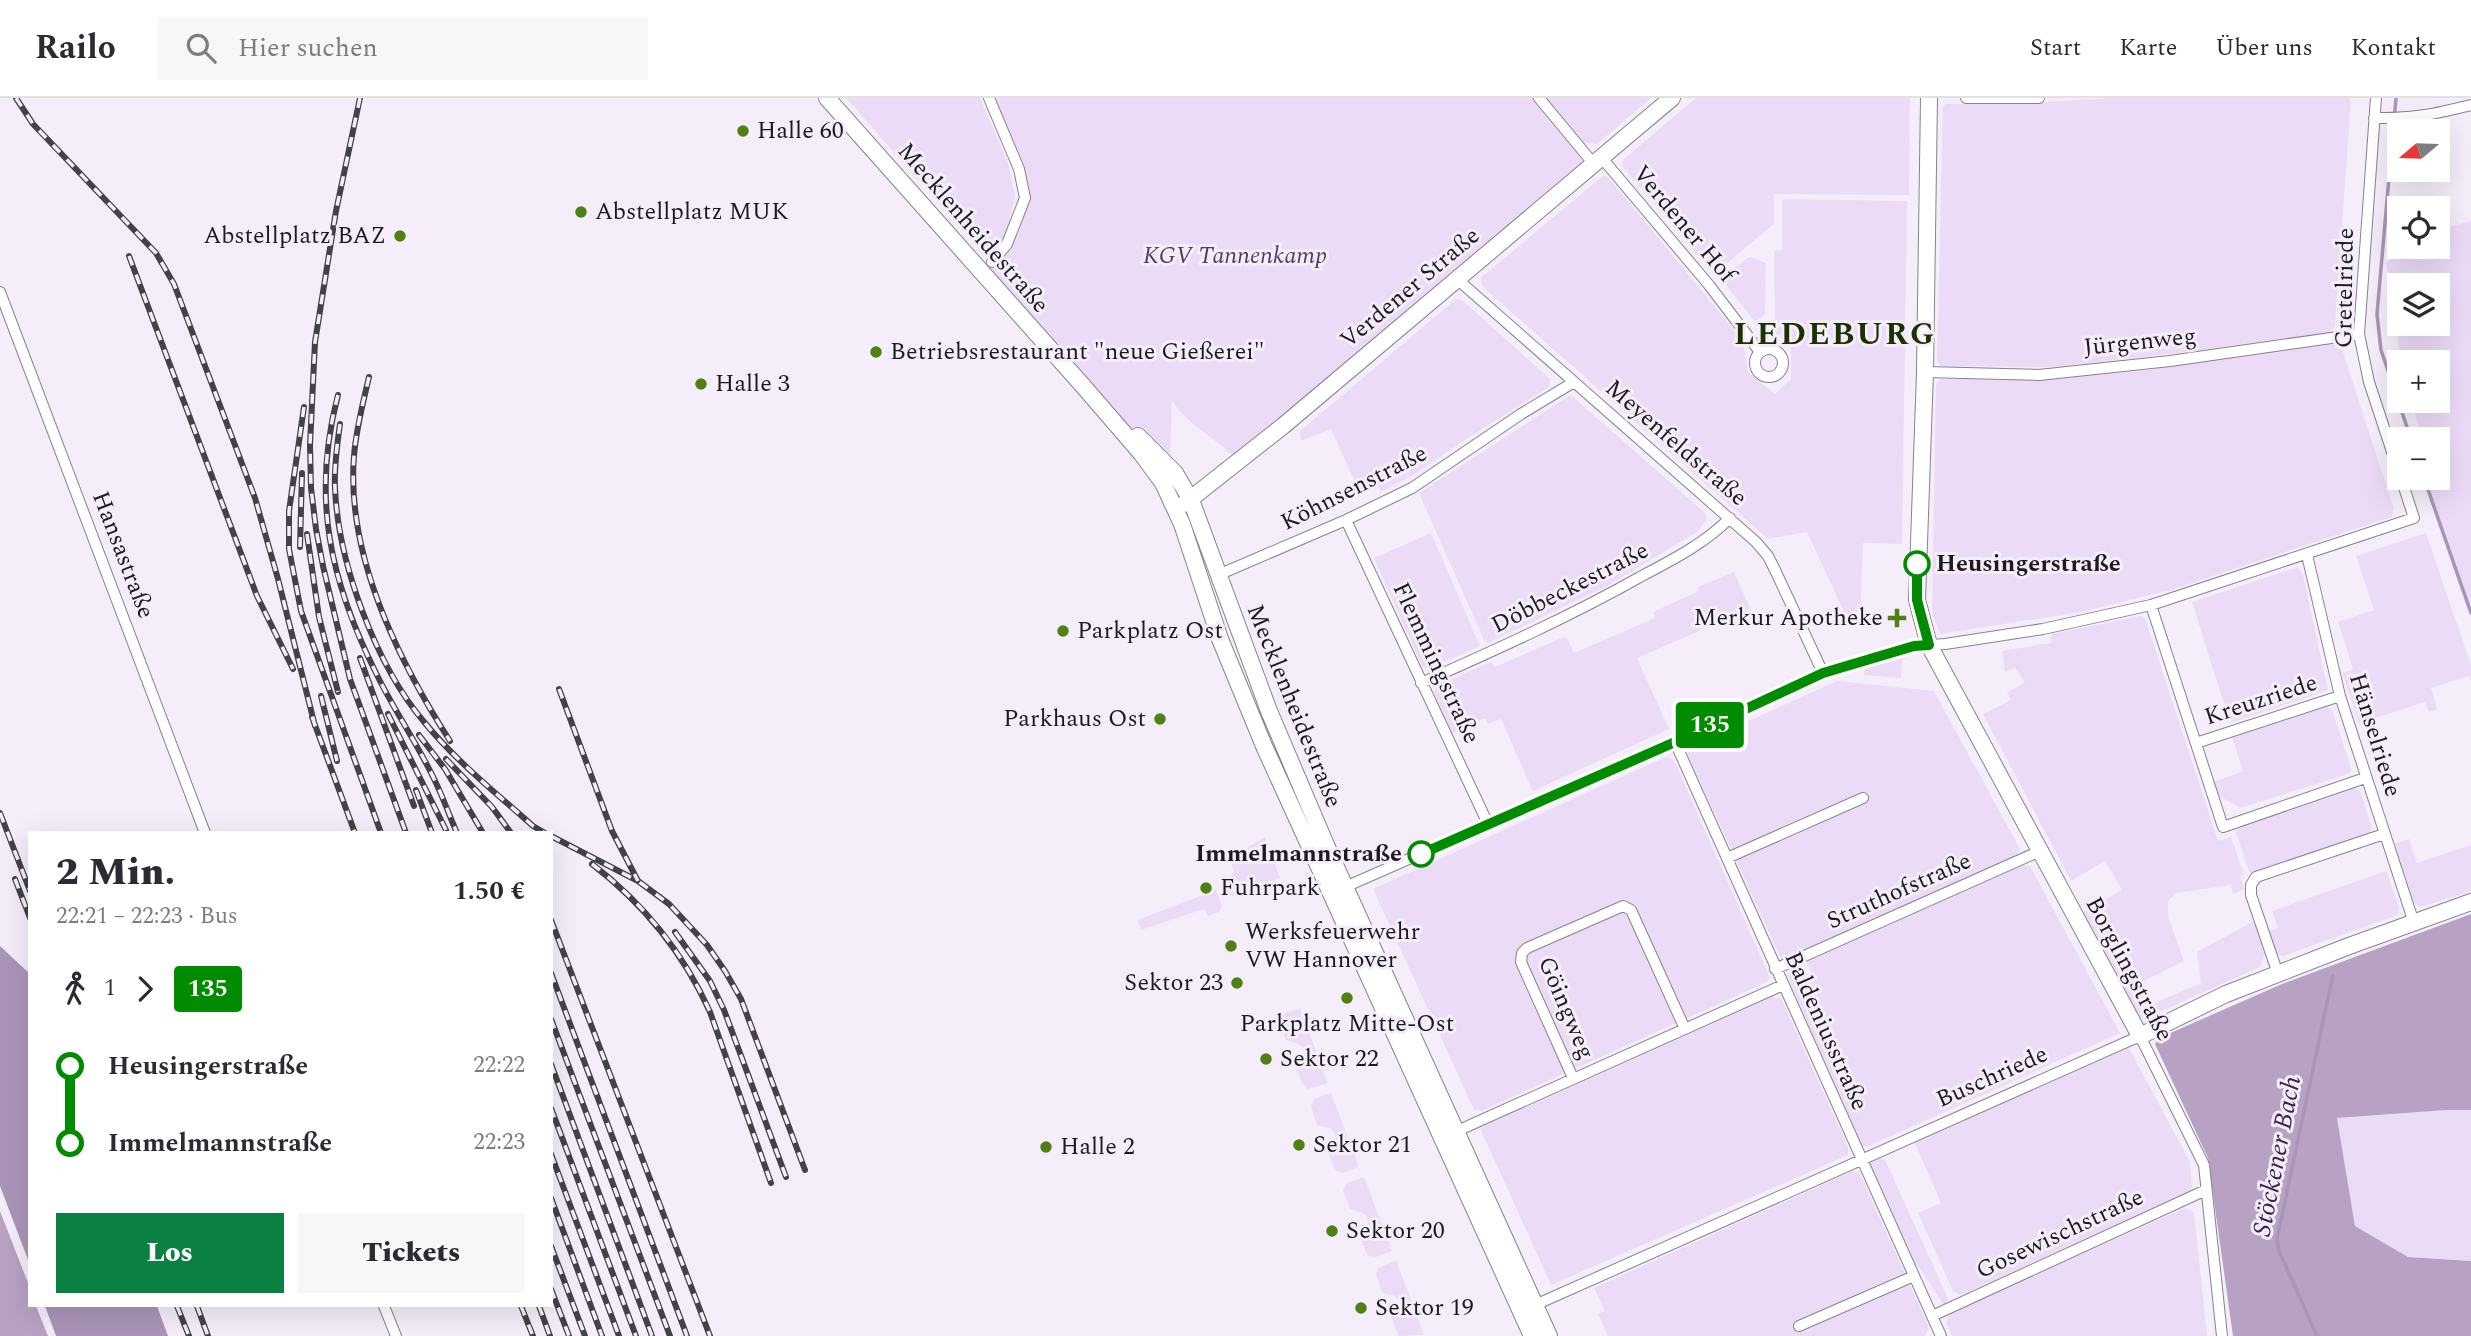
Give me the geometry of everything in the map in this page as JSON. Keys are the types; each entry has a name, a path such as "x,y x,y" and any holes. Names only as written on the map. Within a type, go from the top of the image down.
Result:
{"main road":[{"name":"Mecklenheidestraße","path":"828,98 1142,453 1163,483 1176,509 1220,639 1264,746 1532,1336"},
{"name":"Verdener Straße","path":"1176,509 1283,426 1672,98"},
{"name":"Borglingstraße","path":"1928,98 1925,372 1917,600 1929,645 2140,1036"},
{"name":"Mecklenheidestraße","path":"1084,387 1165,460 1191,500 1290,760 1549,1336"},
{"path":"1264,746 1290,760"},
{"path":"1336,905 1345,887"},
{"name":"Buschriede","path":"2140,1036 2226,994 2471,902"}],"street":[{"path":"989,98 1019,169 1024,198 1007,244 992,262"},
{"name":"Verdener Hof","path":"1539,98 1709,285 1760,352"},
{"path":"1966,98 2039,98"},
{"name":"Gretelriede","path":"2376,98 2378,118 2359,334 2369,382 2387,436"},
{"path":"2378,118 2428,116 2471,105"},
{"name":"Meyenfeldstraße","path":"1457,279 1730,518 1768,556 1823,673"},
{"name":"Hansastraße","path":"0,292 204,831"},
{"name":"Jürgenweg","path":"1925,372 2039,375 2171,362 2359,334"},
{"name":"Köhnsenstraße","path":"1219,575 1412,488 1521,414 1574,382"},
{"name":"Gretelriede","path":"2307,555 2414,519 2405,490"},
{"name":"Döbbeckestraße","path":"1422,683 1558,621 1612,593 1713,535 1730,518"},
{"name":"Flemmingstraße","path":"1346,520 1488,824"},
{"path":"1345,887 1675,742 1823,673 1914,646 2043,629 2151,606 2307,555"},
{"name":"Hänselriede","path":"2307,555 2340,696 2414,923"},
{"name":"Kreuzriede","path":"2151,606 2223,827 2365,778"},
{"name":"Kreuzriede","path":"2196,743 2340,696"},
{"name":"Baldeniusstraße","path":"1675,742 1941,1336"},
{"path":"1727,858 1863,797"},
{"path":"2278,974 2251,895 2251,885 2256,877 2384,834"},
{"name":"Struthofstraße","path":"1775,969 2040,851"},
{"name":"Göingweg","path":"1573,1078 1521,962 1522,953 1527,948 1623,906 1631,910 1685,1029"},
{"path":"1457,1131 1783,985"},
{"name":"Buschriede","path":"1535,1305 2140,1036"},
{"name":"Borglingstraße","path":"2140,1036 2204,1165 2222,1336"},
{"name":"Gosewischstraße","path":"1932,1316 2206,1190"},
{"path":"1799,1326 1914,1276"},
{"path":"384,1307 396,1336"}],"green space":[{"path":"846,98 980,98 1008,163 1015,197 1006,234 987,257"},
{"name":"KGV Tannenkamp","path":"989,98 1539,98 1593,163 1238,462 1187,419 1172,401 1170,453 1165,460 1084,387 981,272 1000,254 1025,197"},
{"path":"1547,98 1651,98 1597,144 1584,143"},
{"path":"1696,98 1910,98 1909,195 1774,194 1774,224 1718,271 1709,269 1622,166 1624,159"},
{"path":"2114,98 2351,98 2335,326 2329,332 2056,367 1940,366 1937,361 1943,106"},
{"path":"1603,176 1608,177 1743,341 1748,372 1775,394 1791,379 1791,335 1775,334 1774,251 1782,250 1782,201 1907,201 1902,544 1863,543 1860,624 1851,627 1807,532 1768,539 1482,286 1483,276"},
{"path":"2471,221 2471,613 2428,490 2450,490 2450,427 2420,427 2414,413 2450,413 2450,350 2400,350 2398,336 2450,336 2450,273 2388,273 2386,263 2391,259 2450,259 2450,227"},
{"path":"1751,257 1766,263 1765,314 1755,322 1721,279"},
{"path":"1456,299 1462,300 1550,379 1549,387 1415,474 1381,492 1378,487 1361,495 1331,429 1301,441 1300,431"},
{"path":"2335,343 2341,346 2394,509 2391,517 2171,590 2081,612 1940,634 1932,613 1936,384 1941,379 2021,379 2138,371"},
{"path":"1569,396 1705,513 1707,519 1697,532 1609,585 1488,643 1484,640 1419,493"},
{"path":"1431,533 1480,646 1429,669 1422,666 1374,558"},
{"path":"2426,533 2471,665 2471,682 2469,676 2431,688 2437,709 2429,712 2425,702 2359,723 2342,673 2353,669 2338,622 2374,610 2356,556"},
{"path":"2298,567 2303,575 2328,690 2230,723 2192,602"},
{"path":"1734,572 1750,609 1637,658 1669,729 1533,791 1501,719 1488,724 1485,718 1452,733 1434,692 1438,685 1491,662 1495,667 1561,638 1567,638 1574,653 1655,618 1653,612 1699,591 1698,587"},
{"path":"2140,616 2145,618 2218,841 2231,837 2244,874 2240,875 2244,889 2233,894 2231,885 2176,893 2168,901 2168,916 2184,961 2138,984 2150,1005 2201,983 2197,952 2254,921 2265,954 2260,967 2148,1017 2140,1017 2135,1012 2082,913 2122,890 2105,861 2071,881 1983,714 2011,700 2007,692 2025,683 2015,668 2005,672 2002,651 2051,643 2051,634"},
{"path":"1903,658 1901,678 1864,675 1865,668"},
{"path":"1837,681 1934,691 2020,849 2016,855 1781,959 1687,749"},
{"path":"2326,706 2332,710 2352,771 2240,808 2219,796 2214,782 2243,771 2232,737"},
{"path":"1666,757 1674,760 1770,978 1767,982 1481,1111 1474,1110 1373,889"},
{"path":"2354,787 2360,791 2372,828 2370,833 2250,874 2236,833 2238,826"},
{"path":"1265,837 1280,878 1231,896 1225,882 1234,872 1230,858"},
{"path":"2409,839 2417,863 2471,845 2471,891 2421,907 2414,903 2394,844"},
{"path":"2023,865 2030,866 2120,1033 1869,1146 1861,1146 1788,977 1789,972 1804,966 1810,980 1814,979 1807,961"},
{"path":"2386,871 2399,907 2398,915 2283,956 2277,954 2269,931 2278,928 2272,911"},
{"path":"1216,890 1222,906 1219,912 1208,916 1204,909 1141,930 1137,920"},
{"path":"1772,997 1781,998 1848,1147 1848,1155 1551,1285 1480,1128"},
{"path":"1300,1008 1328,1083 1308,1089 1302,1083 1296,1068 1303,1057 1303,1049 1286,1040 1279,1022 1283,1014"},
{"path":"2129,1048 2190,1162 2192,1191 1961,1295 1953,1291 1918,1213 1941,1203 1915,1143"},
{"path":"1331,1093 1359,1167 1343,1173 1336,1171 1328,1153 1336,1141 1335,1134 1330,1128 1317,1125 1311,1106 1315,1098"},
{"path":"2471,1110 2471,1261 2408,1257 2355,1226 2337,1118"},
{"path":"1881,1158 1885,1160 1947,1296 1948,1301 1944,1305 1918,1266 1913,1264 1870,1170 1870,1163"},
{"path":"1853,1171 1860,1174 1929,1327 1925,1336 1608,1336 1598,1314 1605,1311 1594,1288"},
{"path":"1364,1177 1392,1251 1376,1257 1368,1256 1360,1237 1367,1226 1367,1218 1350,1209 1343,1190 1347,1183"},
{"path":"2185,1208 2194,1212 2207,1336 1952,1336 1946,1322 1950,1313"},
{"path":"1396,1260 1424,1335 1399,1336 1392,1320 1400,1308 1400,1301 1395,1296 1382,1293 1376,1274 1378,1268"}],"shaded area":[{"path":"2471,914 2471,1110 2337,1118 2355,1226 2408,1257 2471,1261 2471,1336 2233,1336 2208,1158 2155,1044 2159,1038 2282,984"},
{"path":"0,946 28,972 28,1260 0,1186"},
{"path":"0,1211 28,1283 28,1307 36,1307 48,1336 0,1336"},
{"path":"45,1307 157,1307 168,1336 56,1336"}],"waterway":[{"name":"Stöckener Bach","path":"2396,98 2377,314 2381,350 2407,427"},
{"name":"Stöckener Bach","path":"2428,490 2471,613"},
{"name":"Stöckener Bach","path":"2324,1016 2333,976"},
{"name":"Stöckener Bach","path":"2317,1336 2279,1251 2277,1239 2324,1017"}],"railway":[{"path":"16,98 33,124 156,253 174,284 255,498 315,726"},
{"path":"360,98 336,211 315,342 310,445 311,488 323,566 350,679 405,831"},
{"path":"129,256 257,596 293,669"},
{"path":"369,377 354,456 358,530 379,605 412,676 450,741"},
{"path":"338,395 326,469 326,504 337,572 361,640 384,689 439,789 456,831"},
{"path":"304,407 289,511 289,549 301,611 380,831"},
{"path":"340,424 335,488 343,548 363,612 376,643 407,700 437,737 463,764 542,831"},
{"path":"300,547 302,473"},
{"path":"307,534 319,617 338,692"},
{"path":"360,658 414,806"},
{"path":"559,689 612,831 638,881"},
{"path":"321,696 337,761"},
{"path":"388,714 446,830"},
{"path":"312,717 354,831"},
{"path":"419,735 445,769 482,831"},
{"path":"446,759 492,807 510,831"},
{"path":"416,790 431,831"},
{"path":"0,813 28,886"},
{"path":"553,837 638,881 669,904 707,945 741,999 805,1170"},
{"path":"592,864 629,896 660,930 675,949 699,990 710,1012 771,1183"},
{"path":"15,879 28,913"},
{"path":"553,925 710,1336"},
{"path":"675,932 710,981 724,1010 786,1177"},
{"path":"553,978 687,1336"},
{"path":"553,1024 670,1336"},
{"path":"553,1069 652,1336"},
{"path":"553,1113 636,1336"},
{"path":"553,1159 619,1336"},
{"path":"553,1203 602,1336"},
{"path":"553,1251 585,1336"},
{"path":"553,1294 569,1336"},
{"path":"177,1307 189,1336"},
{"path":"197,1307 208,1336"},
{"path":"521,1307 533,1336"},
{"path":"539,1307 550,1336"}],"bus line":[{"name":"135","path":"1421,854 1675,742 1823,673 1914,646 1929,645 1917,600 1917,564"}],"place":[{"name":"Halle 60","path":"743,131"},
{"name":"Abstellplatz MUK","path":"581,212"},
{"name":"Abstellplatz BAZ","path":"400,236"},
{"name":"Betriebsrestaurant \"neue Gießerei\"","path":"876,352"},
{"name":"Halle 3","path":"701,384"},
{"name":"Heusingerstraße","path":"1917,564"},
{"name":"Merkur Apotheke","path":"1897,618"},
{"name":"Parkplatz Ost","path":"1063,631"},
{"name":"Parkhaus Ost","path":"1160,719"},
{"name":"Immelmannstraße","path":"1421,854"},
{"name":"Fuhrpark","path":"1206,888"},
{"name":"Werksfeuerwehr VW Hannover","path":"1231,946"},
{"name":"Sektor 23","path":"1237,983"},
{"name":"Parkplatz Mitte-Ost","path":"1347,998"},
{"name":"Sektor 22","path":"1266,1059"},
{"name":"Sektor 21","path":"1299,1145"},
{"name":"Halle 2","path":"1046,1147"},
{"name":"Sektor 20","path":"1332,1231"},
{"name":"Sektor 19","path":"1361,1308"}],"district":[{"name":"LEDEBURG","path":"1835,334"}]}
